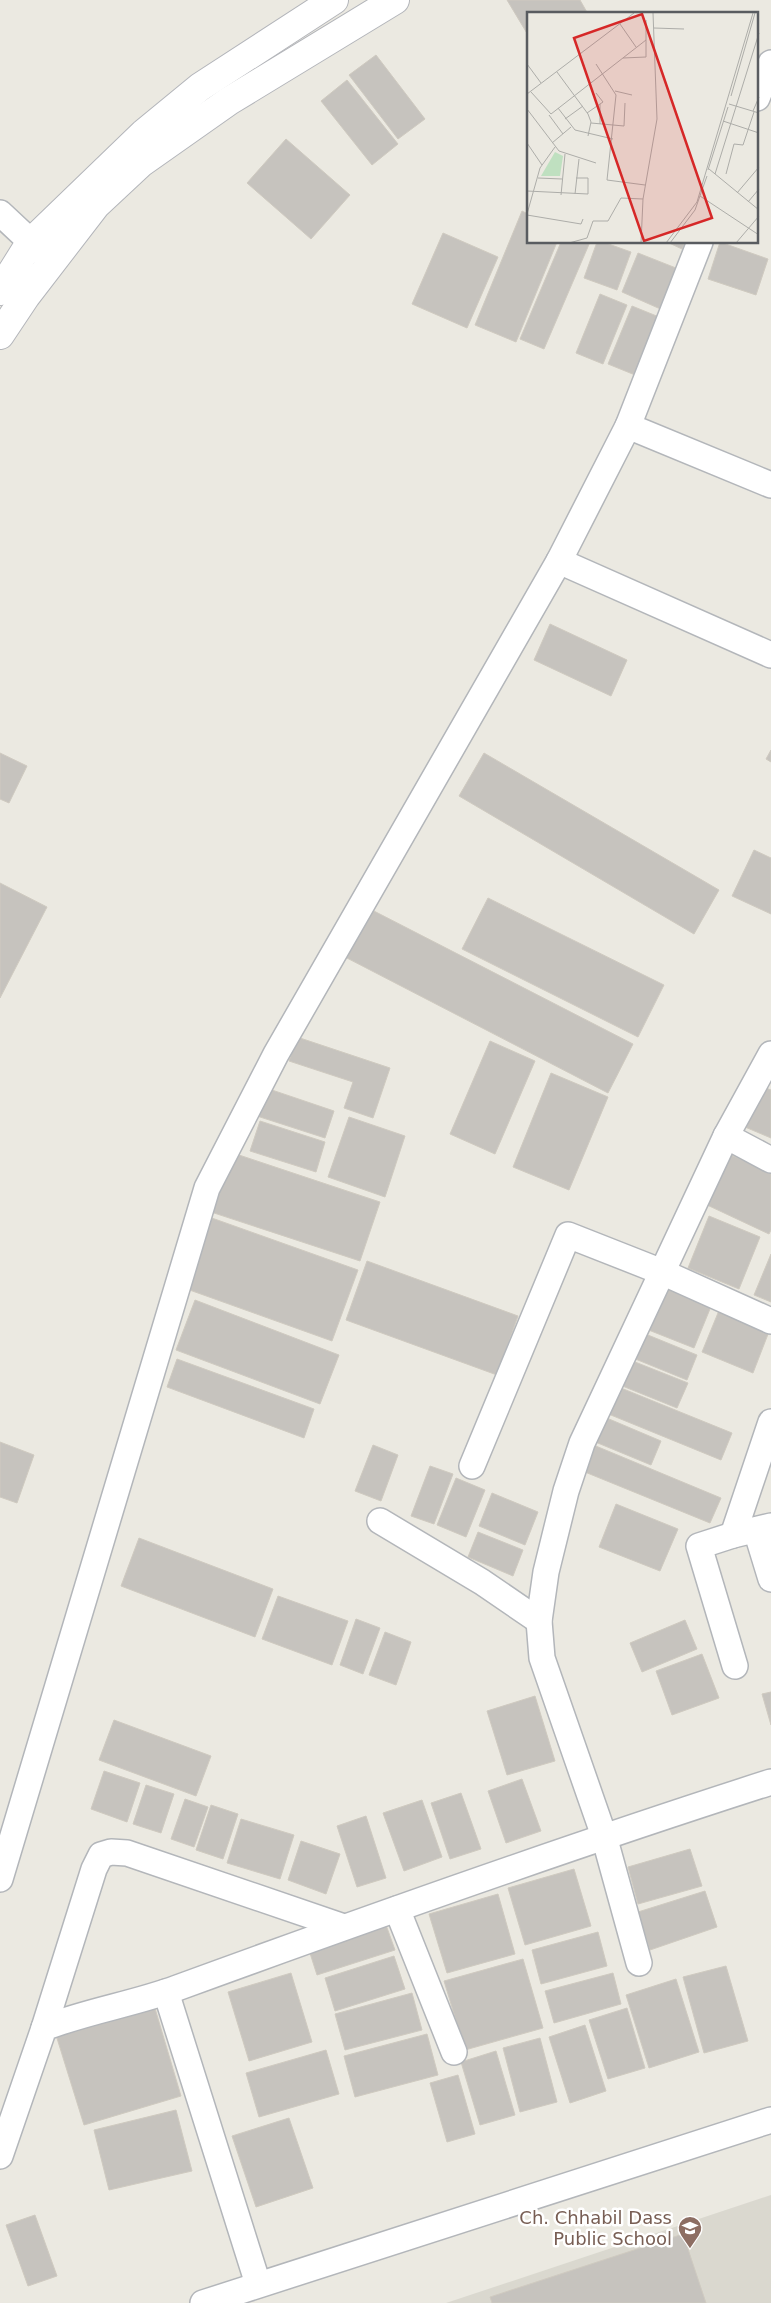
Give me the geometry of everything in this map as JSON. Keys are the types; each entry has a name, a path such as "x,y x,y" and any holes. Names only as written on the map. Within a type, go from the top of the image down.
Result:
{"street":[{"path":"0,290 30,243 144,133 200,86 334,0"},
{"path":"0,335 52,260 96,205 141,164 229,101 395,0"},
{"path":"758,95 771,62"},
{"path":"0,212 30,243 52,260"},
{"path":"0,1879 206,1188 276,1054 559,561 628,426 699,244"},
{"path":"628,426 771,486"},
{"path":"559,561 771,655"},
{"path":"639,1963 604,1836 542,1658 539,1621 546,1572 566,1491 582,1443 726,1136 771,1054"},
{"path":"726,1136 771,1160"},
{"path":"472,1466 568,1235 662,1272 771,1321"},
{"path":"771,1422 753,1530 771,1580"},
{"path":"380,1521 482,1582 539,1621"},
{"path":"735,1666 699,1546 753,1530"},
{"path":"44,2028 63,2020 166,1992 344,1927 604,1836 771,1782"},
{"path":"0,2156 44,2028 94,1869 101,1855 111,1852 127,1853 344,1927"},
{"path":"397,1909 454,2052"},
{"path":"166,1992 258,2284"},
{"path":"203,2303 771,2120"}],"shaded area":[{"name":"Ch. Chhabil Dass Public School","path":"771,2195 771,2303 446,2303"}],"building":[{"path":"507,0 580,0 587,12 527,12 527,33"},
{"path":"376,55 425,119 398,139 349,75"},
{"path":"347,80 398,144 372,165 321,101"},
{"path":"286,139 350,195 311,239 247,183"},
{"path":"522,211 527,214 527,244 556,244 516,342 475,325"},
{"path":"443,233 498,257 467,328 412,304"},
{"path":"560,244 589,244 544,349 520,339"},
{"path":"596,244 609,244 631,252 617,290 584,278"},
{"path":"671,244 684,244 682,249"},
{"path":"719,244 726,244 768,259 756,295 708,279"},
{"path":"638,253 681,270 665,311 622,292"},
{"path":"600,294 627,305 603,364 576,353"},
{"path":"632,306 664,319 640,377 608,364"},
{"path":"550,624 627,660 611,696 534,660"},
{"path":"771,750 771,762 766,759"},
{"path":"0,753 27,766 9,803 0,799"},
{"path":"484,753 719,890 694,934 459,796"},
{"path":"754,850 771,858 771,914 732,896"},
{"path":"0,883 47,907 0,998"},
{"path":"488,898 664,985 638,1037 462,949"},
{"path":"370,909 633,1044 608,1093 345,957"},
{"path":"297,1037 390,1068 373,1118 344,1108 353,1082 289,1061"},
{"path":"490,1041 535,1061 495,1154 450,1134"},
{"path":"551,1073 608,1097 569,1190 513,1167"},
{"path":"761,1086 771,1090 771,1138 745,1127"},
{"path":"266,1088 334,1111 325,1138 257,1116"},
{"path":"349,1117 405,1136 385,1197 328,1177"},
{"path":"260,1121 325,1142 316,1172 250,1151"},
{"path":"227,1151 380,1202 360,1261 208,1211"},
{"path":"729,1154 771,1173 771,1230 769,1234 705,1204"},
{"path":"709,1216 760,1237 739,1289 688,1268"},
{"path":"209,1217 358,1270 332,1341 184,1288"},
{"path":"771,1254 771,1302 754,1295"},
{"path":"367,1261 518,1316 497,1375 346,1320"},
{"path":"660,1283 712,1304 694,1348 641,1327"},
{"path":"195,1300 339,1355 320,1404 176,1350"},
{"path":"720,1308 770,1329 753,1373 702,1352"},
{"path":"643,1333 697,1355 687,1380 633,1358"},
{"path":"177,1359 314,1409 304,1438 167,1387"},
{"path":"630,1360 688,1383 677,1408 620,1385"},
{"path":"616,1386 732,1433 721,1460 606,1413"},
{"path":"602,1416 661,1441 651,1465 593,1441"},
{"path":"0,1442 34,1455 17,1503 0,1497"},
{"path":"591,1444 721,1498 710,1523 580,1470"},
{"path":"373,1445 398,1455 381,1501 355,1491"},
{"path":"430,1466 453,1474 434,1524 411,1516"},
{"path":"456,1478 485,1490 466,1537 437,1525"},
{"path":"492,1493 538,1512 525,1545 479,1526"},
{"path":"616,1504 678,1529 660,1571 599,1547"},
{"path":"478,1532 523,1550 513,1576 468,1557"},
{"path":"139,1538 273,1589 255,1637 121,1586"},
{"path":"278,1596 348,1621 332,1665 262,1639"},
{"path":"356,1619 380,1628 363,1674 340,1665"},
{"path":"685,1620 697,1649 642,1672 630,1643"},
{"path":"385,1632 411,1642 396,1685 369,1675"},
{"path":"702,1654 719,1698 672,1715 656,1671"},
{"path":"771,1692 771,1725 762,1694"},
{"path":"535,1696 555,1761 507,1775 487,1711"},
{"path":"114,1720 211,1756 196,1796 99,1760"},
{"path":"104,1771 140,1783 127,1822 91,1809"},
{"path":"522,1779 541,1831 506,1843 488,1791"},
{"path":"146,1785 174,1794 161,1833 133,1824"},
{"path":"461,1793 481,1849 450,1859 431,1803"},
{"path":"185,1799 208,1807 194,1847 171,1839"},
{"path":"422,1800 442,1857 404,1871 383,1813"},
{"path":"211,1805 238,1814 223,1859 196,1850"},
{"path":"366,1816 386,1878 357,1887 337,1826"},
{"path":"241,1819 294,1835 280,1879 227,1863"},
{"path":"301,1841 340,1854 326,1894 288,1880"},
{"path":"690,1849 702,1886 638,1904 628,1867"},
{"path":"574,1869 591,1926 525,1945 508,1888"},
{"path":"705,1891 717,1927 650,1950 638,1912"},
{"path":"498,1894 515,1954 447,1973 429,1914"},
{"path":"386,1925 395,1950 317,1975 309,1950"},
{"path":"598,1932 607,1966 541,1984 532,1950"},
{"path":"394,1956 405,1989 335,2011 325,1978"},
{"path":"523,1959 543,2028 465,2050 444,1981"},
{"path":"726,1966 748,2041 704,2053 683,1977"},
{"path":"291,1973 312,2042 249,2061 228,1992"},
{"path":"613,1973 621,2004 554,2023 545,1991"},
{"path":"676,1979 699,2052 649,2068 626,1995"},
{"path":"412,1993 422,2030 345,2050 335,2014"},
{"path":"154,2005 181,2096 84,2125 56,2035"},
{"path":"627,2008 645,2068 608,2079 589,2020"},
{"path":"585,2025 606,2091 570,2103 549,2037"},
{"path":"427,2034 438,2075 355,2097 344,2056"},
{"path":"540,2038 557,2102 520,2112 503,2048"},
{"path":"326,2050 339,2094 259,2117 246,2073"},
{"path":"496,2051 515,2115 480,2125 461,2062"},
{"path":"458,2075 475,2134 447,2142 430,2083"},
{"path":"176,2110 192,2171 109,2190 94,2130"},
{"path":"289,2118 313,2188 256,2207 232,2136"},
{"path":"35,2215 57,2276 28,2286 6,2225"},
{"path":"683,2234 706,2303 492,2303 490,2297"}],"place":[{"name":"Ch. Chhabil Dass Public School","path":"690,2249"}]}
